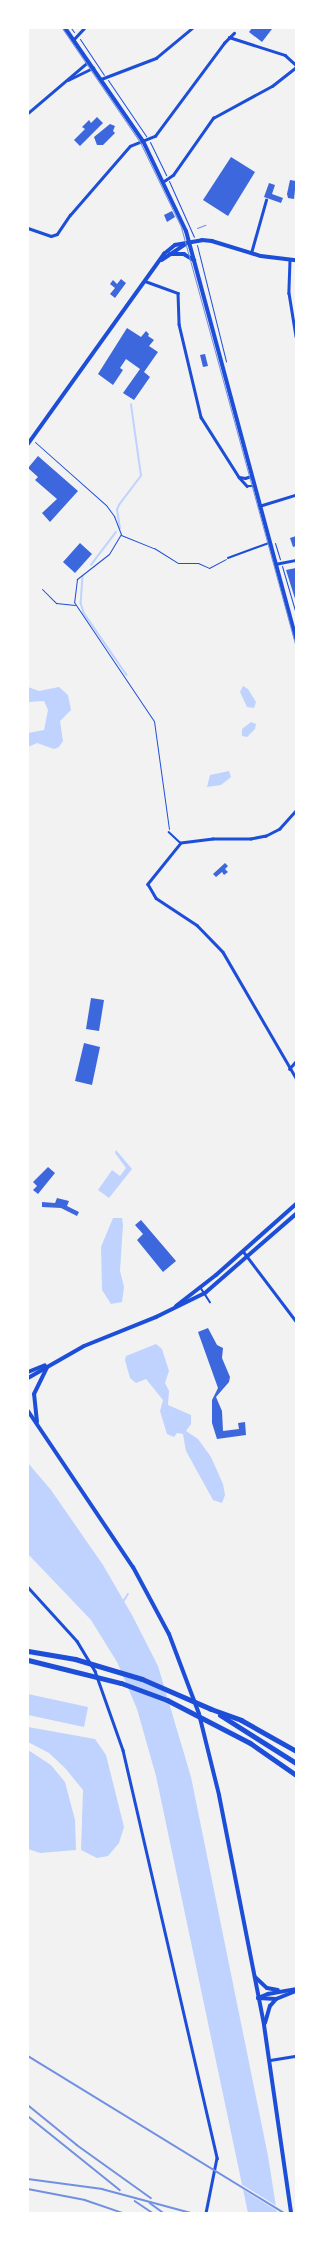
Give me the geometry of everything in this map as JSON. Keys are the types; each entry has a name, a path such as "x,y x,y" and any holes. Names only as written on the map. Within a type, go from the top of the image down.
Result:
{"highway":[{"path":"28,1651 75,1660 142,1679 210,1709 241,1720 296,1751"},
{"path":"28,1660 80,1671 144,1691 214,1723 296,1775"},
{"path":"210,1709 296,1763"}],"main road":[{"path":"65,28 143,141 182,220 296,638"},
{"path":"172,1309 201,1288 296,1204"},
{"path":"28,1378 49,1364 84,1346 172,1309 205,1293 296,1214"},
{"path":"29,1370 49,1364"},
{"path":"37,1424 34,1394 49,1364"},
{"path":"28,1411 132,1566 157,1609 180,1659 199,1714 211,1761 264,2025 291,2211"},
{"path":"254,1976 267,1988 296,1990"},
{"path":"258,1998 282,1990"},
{"path":"264,2025 270,2006 276,1999 296,1990"},
{"path":"258,1998 276,1999"}],"street":[{"path":"74,40 84,28"},
{"path":"101,79 156,58 192,28"},
{"path":"28,228 51,236 57,234 74,210 130,146 155,136 229,37 234,33"},
{"path":"164,181 173,175 214,118 272,86 296,66 285,55 229,37"},
{"path":"28,113 89,62"},
{"path":"65,81 93,68"},
{"path":"251,253 266,200"},
{"path":"28,444 145,281 175,244 195,241 216,242 251,253 296,260"},
{"path":"160,261 189,242"},
{"path":"169,254 184,254 194,260"},
{"path":"290,260 289,293 296,336"},
{"path":"145,281 178,293 179,324 201,417 239,477 247,486 254,486"},
{"path":"239,477 244,478 251,476"},
{"path":"259,506 296,495"},
{"path":"275,564 296,560"},
{"path":"296,811 280,829 266,836 251,839 205,839 181,843 151,879 148,888 156,898 197,925 223,952 289,1069 296,1078"},
{"path":"289,1069 296,1061"},
{"path":"243,1251 296,1321"},
{"path":"28,1587 77,1641 95,1671 122,1750 217,2158 206,2213"},
{"path":"270,2060 296,2056"}],"lane":[{"path":"228,558 269,543"},
{"path":"169,832 181,843"},
{"path":"201,1288 210,1302"}],"path":[{"path":"192,229 226,362"},
{"path":"32,438 106,505 114,516 121,534 154,548 178,562 198,563 209,568 228,558"},
{"path":"121,534 109,554 77,579 74,590 75,605 106,645 122,670 131,690 154,720 169,832"},
{"path":"274,540 296,614"},
{"path":"42,589 56,603 75,605"}],"water":[{"path":"243,686 248,689 256,702 254,708 247,707 240,692"},
{"path":"28,687 39,691 59,687 68,695 71,710 60,721 63,741 59,747 54,749 37,743 28,747 28,733 44,730 48,710 44,701 28,702"},
{"path":"251,722 256,724 255,729 247,737 242,736 242,729"},
{"path":"229,771 231,777 221,785 207,787 210,775"},
{"path":"116,1150 132,1169 109,1198 98,1190 112,1170 120,1176 126,1168 115,1153"},
{"path":"113,1218 122,1218 123,1225 120,1271 124,1287 122,1302 111,1304 102,1290 101,1247"},
{"path":"156,1344 162,1349 169,1371 165,1383 169,1391 168,1405 191,1415 191,1424 186,1431 198,1439 211,1457 223,1484 225,1495 222,1503 213,1500 186,1451 183,1434 177,1433 174,1437 167,1434 160,1411 163,1400 146,1379 136,1383 130,1378 125,1360 126,1356"},
{"path":"28,1463 51,1490 103,1565 132,1615 158,1666 191,1777 268,2156 277,2213 248,2213 156,1776 137,1709 117,1662 91,1620 28,1554"},
{"path":"28,1694 88,1707 84,1727 28,1715"},
{"path":"28,1727 95,1739 106,1755 124,1827 119,1843 108,1856 97,1858 81,1850 83,1790 65,1768 49,1753 28,1742"},
{"path":"28,1750 51,1765 65,1782 75,1820 76,1850 40,1853 28,1849"}],"pier":[{"path":"241,2184 278,2207 279,2212 242,2189"}],"building":[{"path":"252,28 272,29 262,42 249,32"},
{"path":"97,117 103,123 80,146 74,140 85,129 82,127 89,120 91,123"},
{"path":"110,124 115,126 113,131 115,133 103,145 97,145 94,137"},
{"path":"231,157 255,172 228,216 203,200"},
{"path":"290,180 296,181 294,199 288,198 287,194"},
{"path":"269,183 275,185 272,194 283,198 281,203 264,197"},
{"path":"172,211 175,217 167,222 164,215"},
{"path":"121,279 126,283 115,298 110,294 115,288 110,284 113,280 117,284"},
{"path":"127,328 141,337 146,331 149,334 148,336 154,340 149,346 158,352 144,372 150,377 134,400 123,393 140,369 126,359 120,368 123,370 113,385 98,374"},
{"path":"205,354 208,366 203,367 200,355"},
{"path":"38,456 78,491 50,522 42,513 57,499 35,480 38,477 28,468"},
{"path":"296,536 296,546 293,547 290,538"},
{"path":"80,543 92,554 75,573 63,562"},
{"path":"296,568 296,602 286,570"},
{"path":"225,863 228,866 225,869 228,872 224,875 222,872 216,877 213,874"},
{"path":"91,998 104,1000 99,1031 86,1029"},
{"path":"84,1043 100,1047 92,1085 75,1081"},
{"path":"48,1167 55,1173 38,1194 33,1190 37,1186 33,1182"},
{"path":"57,1198 69,1201 67,1206 79,1212 77,1216 61,1208 42,1207 42,1202 55,1203"},
{"path":"141,1220 176,1261 163,1272 137,1240 143,1234 135,1225"},
{"path":"208,1328 217,1345 223,1348 222,1358 230,1377 229,1382 216,1397 222,1411 223,1431 239,1429 238,1423 245,1422 246,1435 217,1439 212,1423 212,1400 218,1388 198,1332"}],"waterway":[{"path":"120,529 117,510 119,505 141,476 131,405"},
{"path":"91,565 116,532"},
{"path":"83,576 81,603 84,613 127,675"},
{"path":"123,1602 128,1594"}],"tram line":[{"path":"62,28 140,142 181,227 296,646"},
{"path":"197,228 205,225"}],"railway":[{"path":"28,2056 284,2213"},
{"path":"28,2105 77,2145 151,2198"},
{"path":"28,2116 120,2190"},
{"path":"28,2179 102,2189 191,2213"},
{"path":"28,2189 85,2200 123,2213"},
{"path":"135,2201 153,2213"},
{"path":"150,2203 164,2213"}]}
